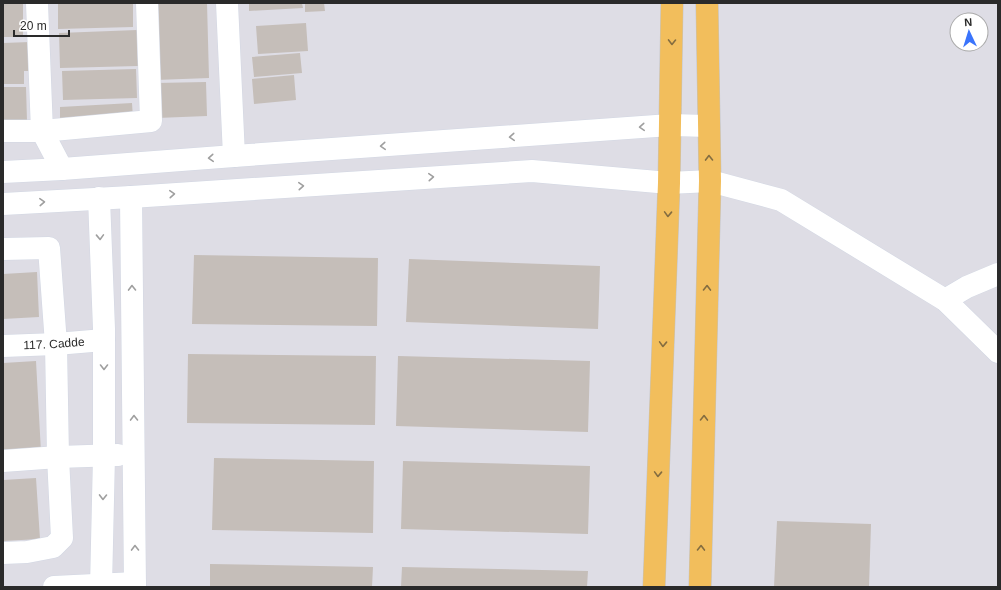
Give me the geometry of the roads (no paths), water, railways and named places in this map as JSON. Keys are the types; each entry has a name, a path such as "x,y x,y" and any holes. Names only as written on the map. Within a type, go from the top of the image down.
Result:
{"main road":[{"path":"654,587 669,183 672,3"},
{"path":"700,587 710,181 707,3"}],"street":[{"path":"37,3 42,131 62,170"},
{"path":"3,131 42,131 151,121 147,3"},
{"path":"227,3 234,156"},
{"path":"3,172 62,170 234,156 670,125 709,126"},
{"path":"3,204 532,171 669,183 710,181 781,200 945,300 998,352"},
{"path":"54,587 135,585 131,197"},
{"path":"99,198 104,340 104,456 101,586"},
{"path":"3,249 48,248 56,344 58,457 62,538 53,547 27,552 3,553"},
{"path":"945,300 967,287 998,274"},
{"name":"117. Cadde","path":"3,346 104,340"},
{"path":"3,462 58,457 134,455"}]}
